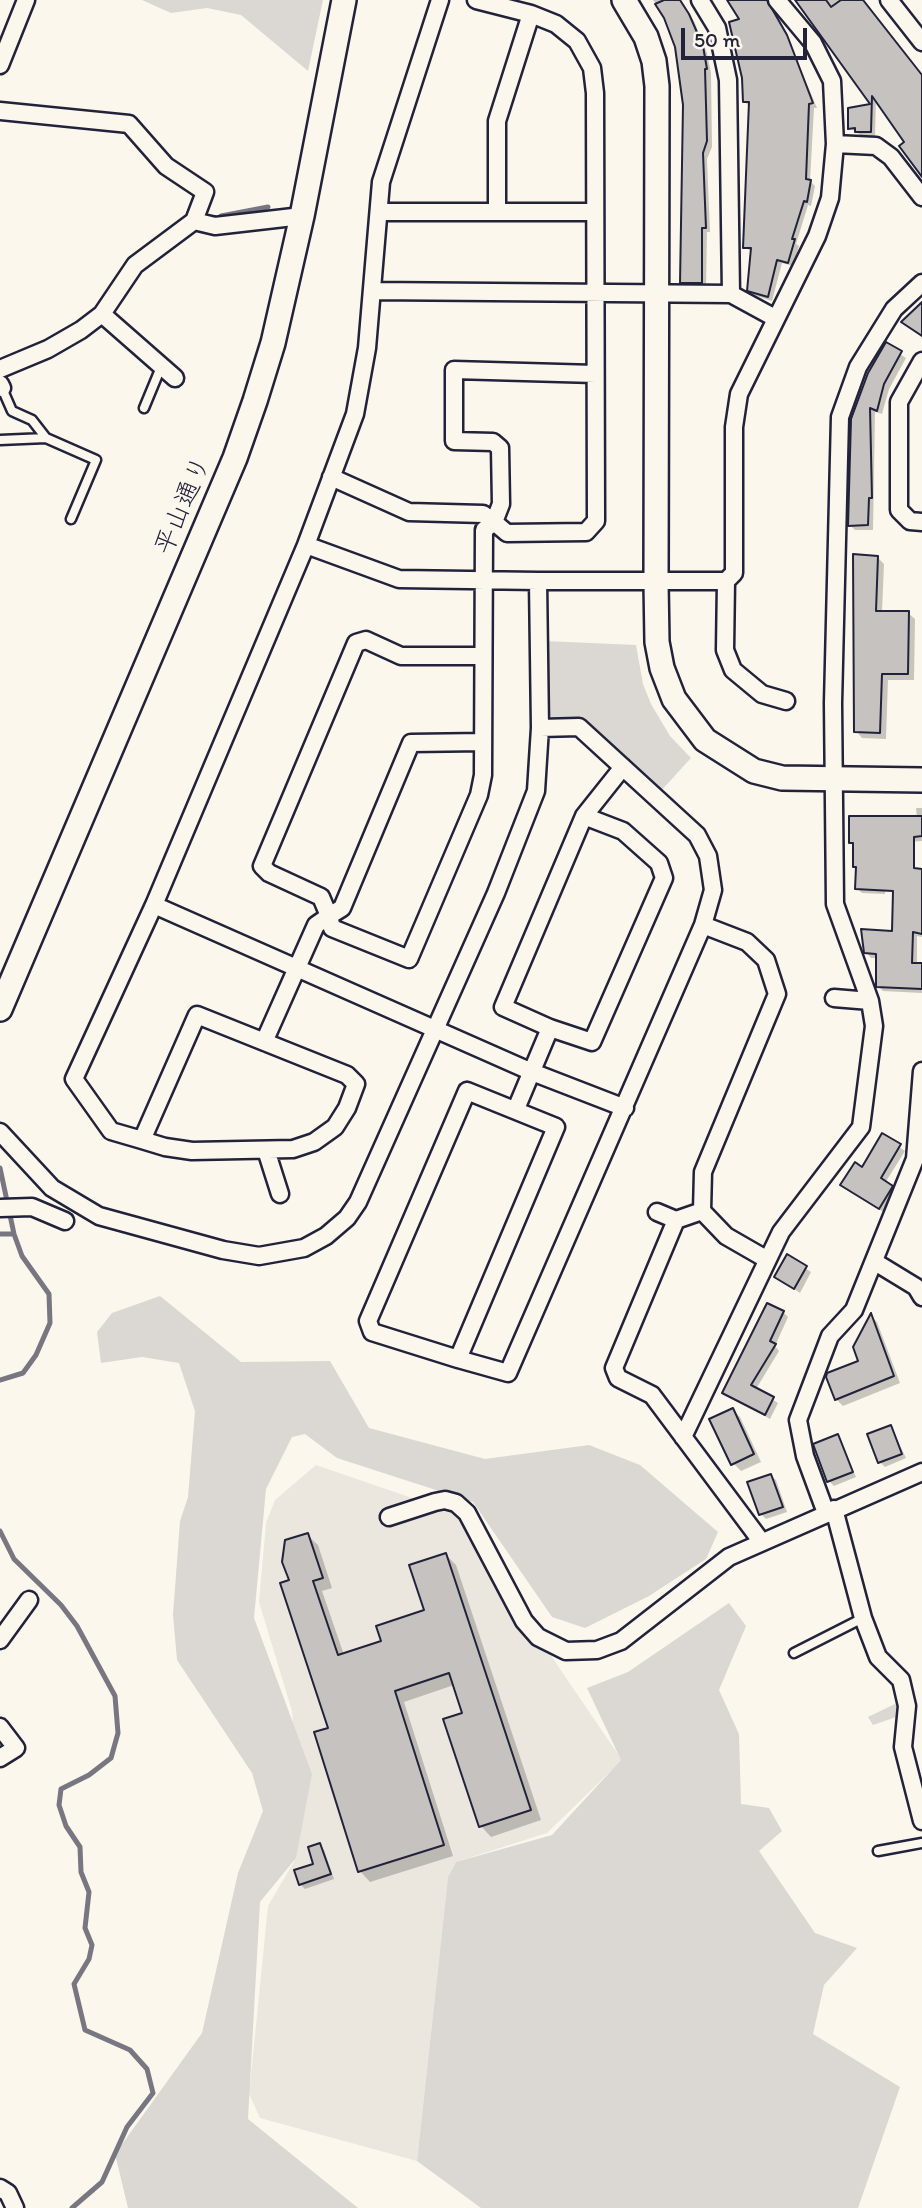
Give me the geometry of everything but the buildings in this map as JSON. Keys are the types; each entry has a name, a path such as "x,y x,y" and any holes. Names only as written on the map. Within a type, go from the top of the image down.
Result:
{"main road":[{"name":"平山通り","path":"0,1009 235,458 273,343 302,216 344,0"},
{"path":"624,0 646,37 657,86 656,583 657,642 662,668 674,699 705,740 754,771 782,778 922,780"}],"street":[{"path":"0,65 26,0"},
{"path":"142,1140 197,1015 348,1075 356,1084 347,1108 335,1127 314,1142 293,1149 192,1151 142,1140 111,1130 74,1079 154,905 306,545 355,414 367,348 381,182 440,0"},
{"path":"331,477 409,512 483,514 507,533 586,532 596,521 595,93 592,68 577,41 556,24 531,13 476,0"},
{"path":"700,0 717,28 728,80 731,295"},
{"path":"306,545 399,579 656,583 726,581 734,573 734,427 739,394 822,223 830,198 835,144 832,81 813,43 777,0"},
{"path":"889,0 922,42"},
{"path":"497,212 497,121 531,13"},
{"path":"0,111 129,124 166,166 205,192 194,221 135,265 102,314 48,349 0,369"},
{"path":"835,144 876,146 891,158 922,197"},
{"path":"379,212 594,212"},
{"path":"194,221 215,226 302,216"},
{"path":"683,1437 781,1231 861,1127 874,1026 870,1001 835,904 833,703 840,416 865,355 894,309 922,283"},
{"path":"372,291 594,291 731,295 775,318"},
{"path":"102,314 174,379"},
{"path":"922,361 899,402 899,510 910,521 922,522"},
{"path":"483,656 401,656 366,640 356,643 262,866 269,873 321,897 332,928 409,959 479,794 483,775 484,530 494,522 501,504 500,448 493,442 454,442 454,370 595,374"},
{"path":"0,1132 52,1188 99,1216 259,1256 301,1241 326,1236 347,1218 358,1202 437,1028 536,791 540,728 538,581"},
{"path":"726,581 725,650 733,670 762,694 786,701"},
{"path":"458,1359 556,1127 467,1091 368,1321 372,1332 458,1359 508,1373 598,1186 625,1108 703,925 713,890 708,856 697,835 579,727 540,728"},
{"path":"264,1042 295,966 316,925 342,908 411,743 483,742"},
{"path":"584,816 623,831 659,863 664,878 592,1041 550,1028 503,1007 584,816 623,767"},
{"path":"154,905 532,1072 625,1108"},
{"path":"703,925 747,942 766,960 784,994 703,1172 702,1210 726,1236 766,1259"},
{"path":"834,998 870,1001"},
{"path":"516,1109 550,1028"},
{"path":"922,1073 915,1159 854,1310 830,1336 799,1420 805,1456 830,1511 863,1619 878,1657 901,1680 907,1706 904,1747 922,1821"},
{"path":"266,1150 280,1194"},
{"path":"0,1208 32,1207 65,1221"},
{"path":"657,1212 676,1220 702,1210"},
{"path":"676,1220 614,1368 618,1378 652,1395 761,1541"},
{"path":"875,1262 916,1287 922,1297"},
{"path":"389,1517 435,1502 445,1500 456,1503 467,1513 524,1621 538,1637 566,1651 597,1650 621,1641 729,1557 922,1472"},
{"path":"0,1640 14,1625 29,1600"},
{"path":"0,1727 16,1748 0,1758"},
{"path":"0,2188 8,2193 15,2208"}],"lane":[{"path":"144,408 161,368"},
{"path":"1,386 12,411 32,420 46,438"},
{"path":"0,440 46,438 96,460 71,519"},
{"path":"794,1653 863,1619"},
{"path":"878,1851 922,1843"}],"shaded area":[{"path":"142,0 323,0 308,71 241,15 207,8 171,13"},
{"path":"544,641 636,645 643,684 651,704 670,736 691,758 660,792 579,720 553,719 544,709"},
{"path":"160,1296 241,1362 330,1361 369,1428 485,1459 589,1445 640,1465 718,1532 706,1559 649,1596 585,1628 552,1617 473,1502 337,1458 305,1434 292,1437 266,1489 254,1618 312,1774 296,1858 260,1902 248,2119 358,2208 128,2208 115,2154 202,2033 238,1873 263,1811 252,1773 177,1660 173,1615 180,1521 188,1497 195,1411 179,1363 142,1357 101,1363 97,1332 112,1313"},
{"path":"316,1465 453,1512 622,1760 547,1833 456,1862 448,1877 417,2161 260,2118 249,2094 268,1906 296,1858 300,1809 292,1711 259,1602 266,1523 275,1500"},
{"path":"729,1603 746,1626 719,1690 739,1734 741,1804 769,1808 782,1831 759,1851 815,1933 857,1948 824,1985 813,2034 900,2087 858,2208 481,2208 417,2161 448,1877 456,1862 552,1835 621,1760 587,1688 628,1672"},
{"path":"901,1701 899,1716 873,1725 868,1717"}],"waterway":[{"path":"221,216 268,207"},
{"path":"46,358 68,346"},
{"path":"0,1168 14,1234 22,1256 49,1294 50,1323 36,1355 23,1373 0,1380"},
{"path":"0,1234 14,1234"},
{"path":"0,1531 14,1559 61,1605 77,1626 115,1696 118,1733 111,1758 89,1775 61,1789 59,1805 66,1826 80,1847 81,1872 89,1892 85,1928 92,1945 89,1959 74,1984 85,2030 130,2050 147,2069 153,2093 127,2127 102,2182 72,2208"}]}
